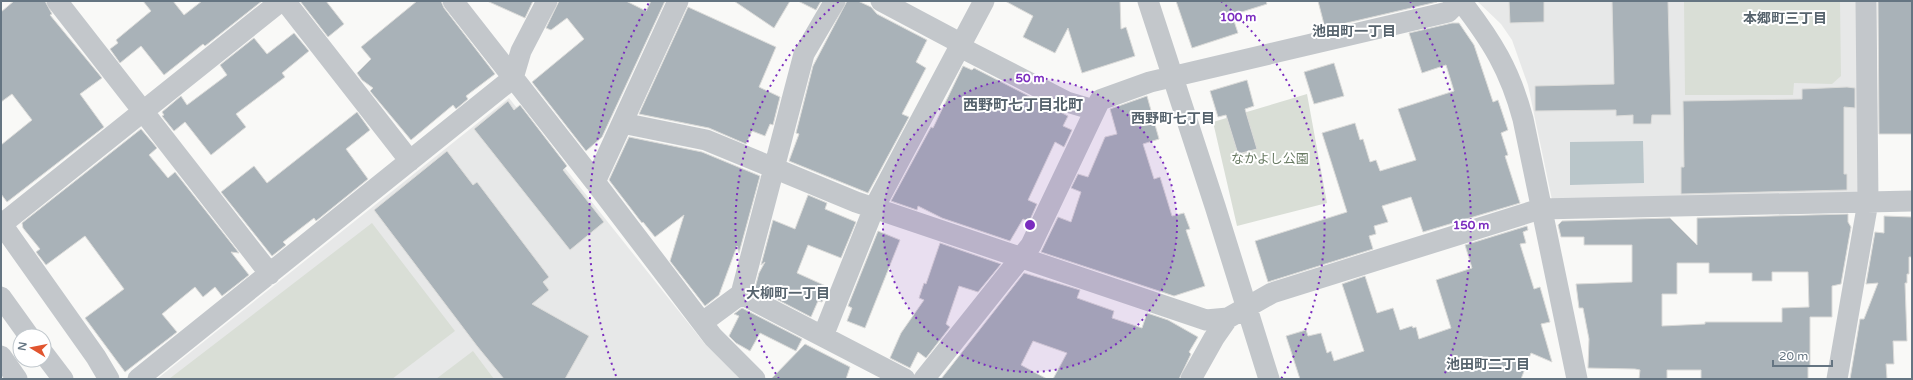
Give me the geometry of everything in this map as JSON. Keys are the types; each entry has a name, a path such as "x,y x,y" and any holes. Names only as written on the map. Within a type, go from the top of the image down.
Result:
{"street":[{"path":"57,1 270,274"},
{"path":"109,379 96,357 1,223 143,112 281,1"},
{"path":"285,1 410,161"},
{"path":"453,1 714,337 755,379"},
{"path":"138,379 513,78 521,50 547,1"},
{"path":"595,182 678,1"},
{"path":"703,322 741,294 773,167 804,54 835,1"},
{"path":"881,1 1067,102 1094,110"},
{"path":"823,336 874,208 984,1"},
{"path":"1148,1 1269,379"},
{"path":"924,379 1031,245 1100,100 1150,82 1448,12 1460,1 1487,35 1515,90 1523,119 1540,209 1577,379"},
{"path":"1837,379 1868,202 1866,1"},
{"path":"622,123 706,140 856,202 1206,320 1228,318"},
{"path":"1192,379 1214,338 1228,318 1272,293 1540,209 1912,201"},
{"path":"741,294 905,379"},
{"path":"1,297 24,328"},
{"path":"1,356 17,379"},
{"path":"52,365 63,379"}],"shaded area":[{"path":"1477,1 1858,1 1862,191 1853,197 1552,200 1528,85 1512,40 1501,24"},
{"path":"509,98 705,344 741,379 157,379"},
{"path":"1643,141 1644,183 1570,185 1570,142"}],"green space":[{"path":"1684,1 1840,1 1841,76 1832,84 1794,83 1793,95 1685,95"},
{"name":"なかよし公園","path":"1307,94 1327,203 1237,226 1213,122"},
{"path":"372,223 455,331 392,379 169,379"},
{"path":"473,351 494,379 436,379"}],"building":[{"path":"14,1 45,1 52,14 50,15 102,78 80,94 104,127 7,202 1,194 1,145 32,120 12,94 1,102 1,12"},
{"path":"143,1 173,1 184,15 202,1 262,1 205,46 203,44 164,75 141,46 120,63 110,49 118,43 116,40 151,11"},
{"path":"300,1 326,1 344,24 328,37"},
{"path":"417,1 441,1 444,8 495,74 466,96 468,99 456,109 453,105 411,140 370,91 373,88 362,80 357,73 371,59 361,47"},
{"path":"487,1 533,1 525,18"},
{"path":"559,1 626,1 646,11 651,1 665,1 602,137 586,151 532,82 584,39 567,18 551,30 546,28"},
{"path":"734,1 790,1 774,28"},
{"path":"798,1 821,1 816,10"},
{"path":"847,1 858,1 871,7 877,14 927,40 916,62 926,68 902,114 909,117 868,193 789,161 799,134 796,133 813,66"},
{"path":"1005,1 1120,1 1121,29 1126,27 1135,56 1082,73 1068,28 1055,53 1023,37 1033,16"},
{"path":"1176,1 1266,1 1267,4 1232,15 1238,33 1192,48"},
{"path":"1318,1 1437,1 1437,2 1325,28"},
{"path":"1509,1 1544,1 1544,22 1510,23"},
{"path":"1612,1 1668,1 1671,115 1652,115 1651,124 1633,124 1633,115 1616,116 1616,110 1535,111 1535,86 1614,84"},
{"path":"1878,1 1912,1 1912,134 1879,134"},
{"path":"688,7 776,47 759,87 780,97 773,125 770,124 765,136 752,131 746,144 709,128 639,114"},
{"path":"1452,23 1459,23 1474,45 1493,102 1498,100 1508,130 1501,133 1508,155 1505,156 1520,203 1423,232 1411,197 1382,206 1388,222 1374,226 1376,234 1369,236 1373,249 1268,282 1255,241 1347,212 1322,133 1355,123 1360,140 1363,139 1370,162 1376,160 1380,171 1416,160 1398,109 1454,91 1446,65 1422,73 1409,33"},
{"path":"294,33 309,51 282,73 285,77 236,114 246,127 211,155 185,122 174,131 162,116 164,115 162,112 181,96 187,105 227,75 220,65 254,38 267,54"},
{"path":"1334,63 1344,96 1314,104 1304,72"},
{"path":"963,66 972,70 974,68 1068,116 1063,126 1072,130 1064,147 1055,142 1028,200 1037,204 1029,222 1023,219 1010,241 942,218 918,206 917,210 891,201 931,127 933,128"},
{"path":"1247,80 1254,106 1245,109 1257,149 1238,154 1226,115 1218,117 1210,91"},
{"path":"1855,88 1855,108 1844,107 1844,174 1847,174 1847,190 1681,194 1681,167 1684,167 1683,101 1802,99 1802,89"},
{"path":"1147,96 1159,139 1143,144 1154,179 1160,177 1172,216 1184,213 1190,229 1186,230 1205,286 1174,296 1041,252 1058,217 1071,222 1081,192 1071,188 1078,174 1088,177 1105,137 1117,134 1110,109"},
{"path":"508,101 514,110 520,105 567,166 563,170 604,222 570,250 474,129"},
{"path":"357,112 370,130 346,149 368,179 316,221 314,218 283,242 286,245 272,256 221,192 254,166 267,183"},
{"path":"141,129 157,148 149,155 168,178 175,172 239,253 231,252 249,275 222,296 215,287 203,297 195,287 162,314 177,332 125,372 85,318 124,289 85,236 46,265 36,252 40,249 23,228 22,223"},
{"path":"629,137 702,152 760,176 739,253 737,246 719,295 705,306 670,261 684,215 655,237 643,222 642,223 609,180"},
{"path":"447,151 473,185 477,182 549,277 543,282 549,290 532,304 589,336 565,379 504,379 477,346 374,210"},
{"path":"808,195 827,203 825,209 856,222 841,258 808,245 797,273 828,287 822,302 818,301 811,317 755,288 759,273 765,262 761,265 773,220 795,229"},
{"path":"1848,214 1848,222 1851,227 1841,284 1832,286 1832,317 1810,317 1810,367 1808,367 1808,379 1701,379 1701,370 1667,370 1667,379 1639,379 1640,370 1588,368 1589,339 1583,308 1579,308 1576,284 1632,282 1632,245 1584,245 1584,237 1561,237 1558,225 1562,221 1670,218 1697,245 1697,218","holes":["1677,263 1709,263 1709,273 1752,273 1752,281 1772,281 1772,272 1808,272 1809,307 1782,308 1782,322 1705,322 1705,324 1662,326 1662,294 1677,294"]},
{"path":"1884,216 1912,217 1912,257 1909,257 1909,274 1907,274 1907,283 1905,283 1907,341 1893,341 1894,364 1886,364 1887,379 1850,379 1860,319 1864,319 1878,283 1866,284 1875,232 1884,233"},
{"path":"1527,226 1528,230 1523,232 1526,243 1520,244 1534,289 1540,287 1550,322 1541,324 1552,362 1531,353 1521,379 1300,379 1286,336 1306,330 1308,336 1321,333 1327,353 1331,351 1334,361 1364,351 1342,284 1365,276 1377,313 1393,308 1400,330 1412,326 1413,328 1416,327 1419,339 1451,328 1436,280 1472,268 1465,245"},
{"path":"878,231 900,240 865,328 847,321 852,308 848,306"},
{"path":"940,243 1001,264 978,292 959,286 946,324 950,327 926,358 918,352 910,368 890,358 901,333 924,300 919,298 924,283 926,284"},
{"path":"1024,273 1080,290 1077,298 1114,311 1112,318 1142,328 1147,313 1168,320 1198,337 1189,352 1191,354 1179,379 1053,379 1067,353 1033,341 1021,365 1047,379 941,379"},
{"path":"742,308 802,339 796,351 760,333 750,351 736,343 729,336 739,316 734,314"},
{"path":"805,344 850,367 846,379 771,379"}],"district":[{"name":"本郷町三丁目","path":"1785,18"},
{"name":"池田町一丁目","path":"1354,31"},
{"name":"西野町七丁目北町","path":"1023,105"},
{"name":"西野町七丁目","path":"1173,118"},
{"name":"大柳町一丁目","path":"788,293"},
{"name":"池田町二丁目","path":"1488,364"}]}
